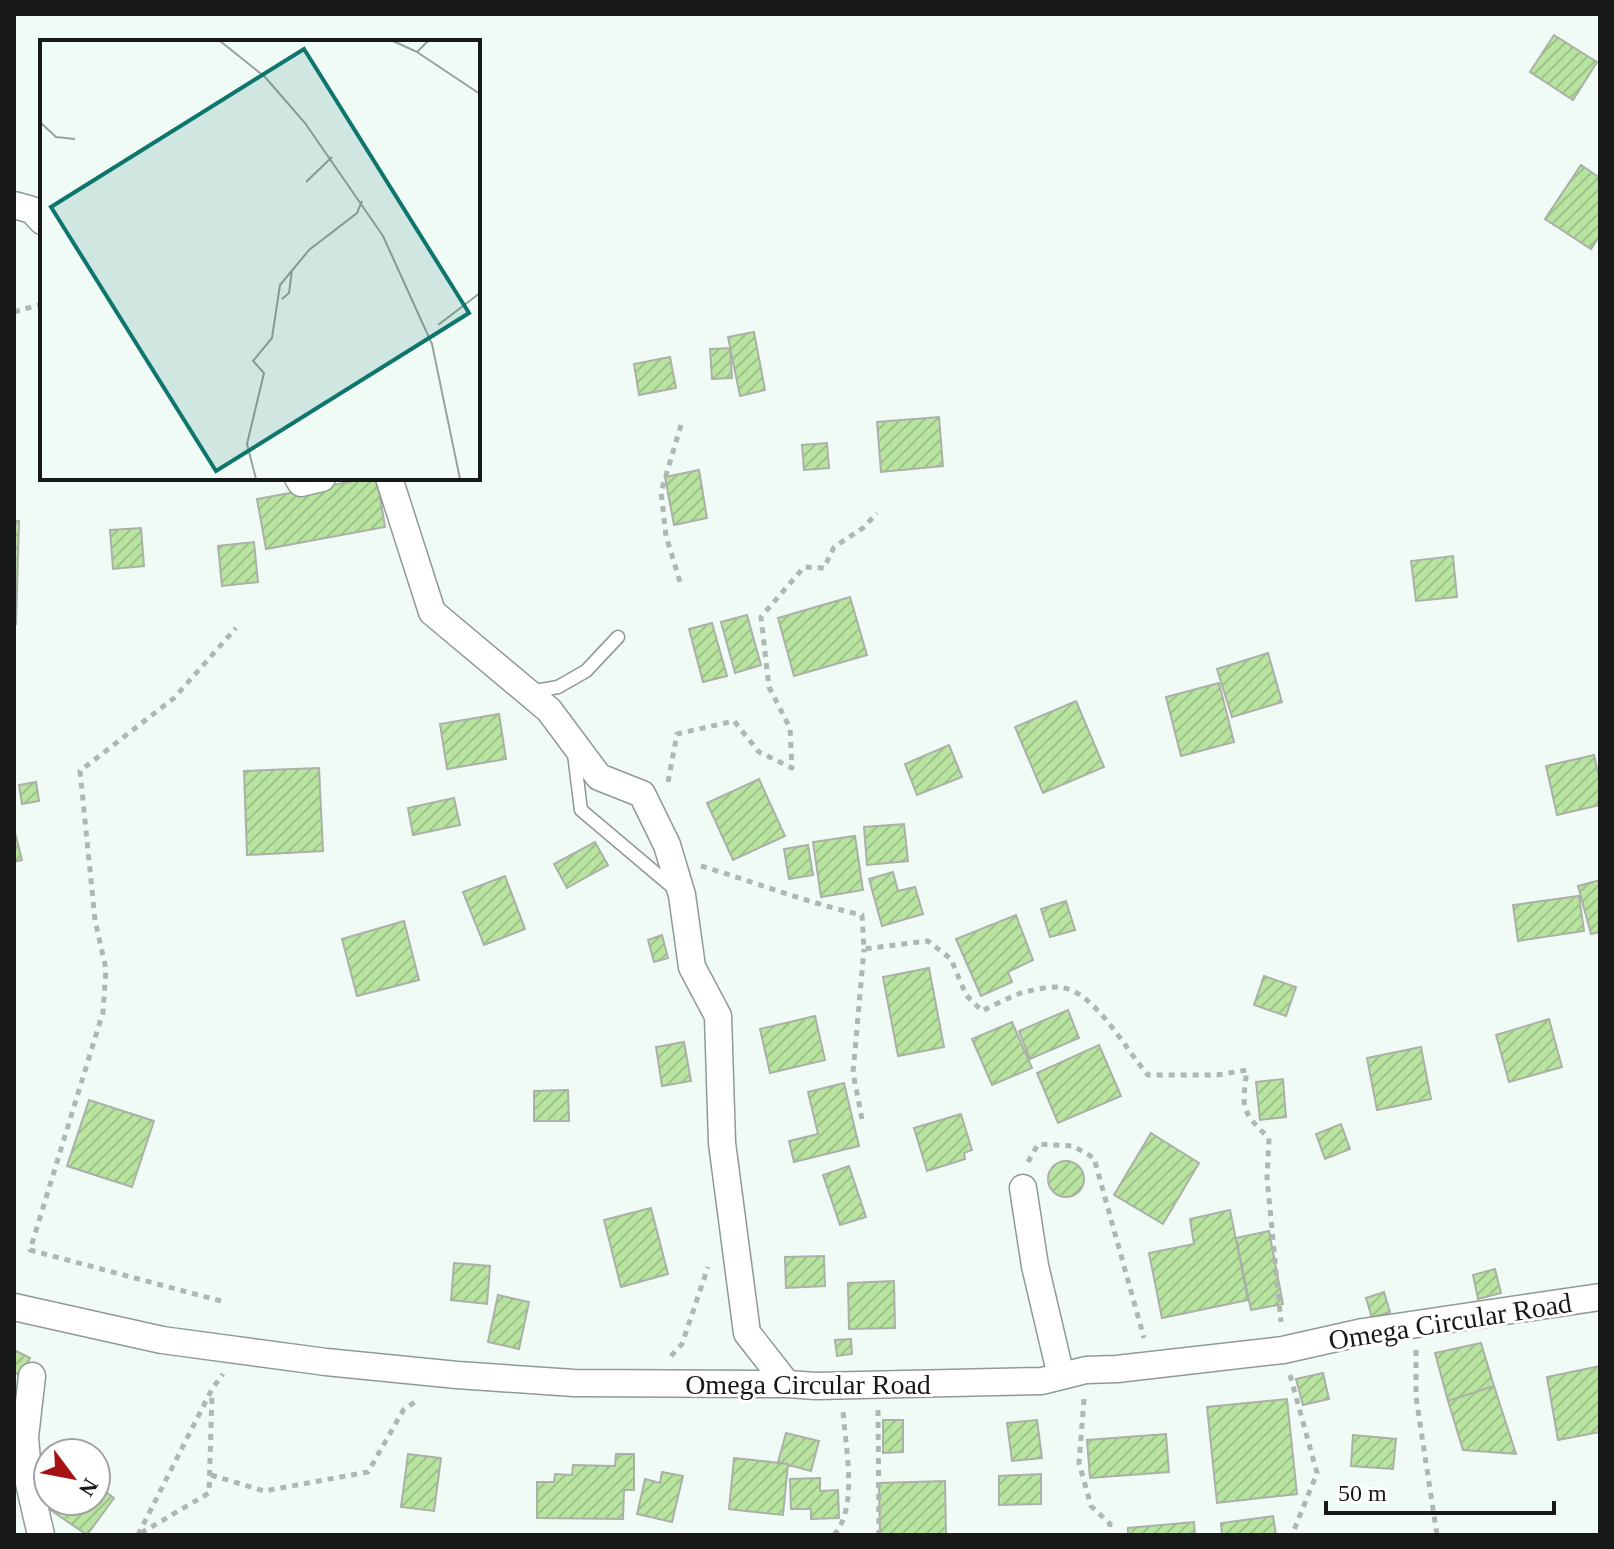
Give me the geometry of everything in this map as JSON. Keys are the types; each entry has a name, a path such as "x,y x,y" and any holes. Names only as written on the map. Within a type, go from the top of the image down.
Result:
{"street":[{"path":"14,205 32,210 40,219"},
{"path":"390,480 432,612 549,710 599,777 642,794 667,845 682,895 692,967 718,1016 722,1143 747,1333 787,1384"},
{"path":"1023,1188 1035,1266 1061,1376"},
{"name":"Omega Circular Road","path":"14,1307 162,1340 457,1375 646,1385 878,1385 1042,1381 1086,1370 1152,1366 1283,1350 1363,1332 1600,1297"},
{"path":"32,1376 25,1437 29,1483 41,1535"}],"lane":[{"path":"527,692 558,687 586,671 618,637"},
{"path":"573,743 581,810 682,895"}],"path":[{"path":"14,312 40,305"},
{"path":"681,425 661,492 666,536 681,585"},
{"path":"677,734 734,721 759,752 792,768 790,728 769,687 761,617 804,567 824,568 834,547 863,528 877,513"},
{"path":"221,1301 30,1250 103,1012 106,969 95,920 80,771 174,698 236,628"},
{"path":"669,857 775,889 813,904 862,915 864,949 853,1073 862,1119"},
{"path":"864,949 928,941 951,959 966,995 982,1011 1021,993 1062,987 1084,996 1107,1020 1148,1075 1217,1075 1247,1070 1242,1105 1255,1125 1269,1138 1267,1178 1283,1350 1317,1473 1292,1535"},
{"path":"1023,1188 1029,1159 1038,1144 1073,1146 1094,1158 1152,1366"},
{"path":"646,1385 682,1344 712,1256"},
{"path":"1416,1325 1416,1397 1437,1535"},
{"path":"139,1534 212,1389 240,1351"},
{"path":"1086,1370 1079,1463 1091,1506 1110,1524 1109,1535"},
{"path":"211,1475 264,1491 368,1472 404,1409 457,1375"},
{"path":"834,1535 849,1503 841,1385"},
{"path":"878,1385 879,1535"},
{"path":"139,1534 209,1493 212,1389"}],"building":[{"path":"1554,35 1597,62 1573,100 1530,72"},
{"path":"1581,165 1600,178 1600,235 1591,249 1545,219"},
{"path":"754,332 765,390 740,396 728,337"},
{"path":"730,348 732,378 712,379 710,349"},
{"path":"670,357 676,388 639,395 634,364"},
{"path":"939,417 943,466 881,472 877,422"},
{"path":"827,443 829,468 804,470 802,445"},
{"path":"699,470 707,518 674,525 665,477"},
{"path":"359,480 377,480 385,527 266,549 257,499"},
{"path":"14,521 19,521 16,624 14,624"},
{"path":"141,528 144,566 113,569 110,530"},
{"path":"254,542 258,582 222,586 218,546"},
{"path":"1453,556 1457,597 1416,601 1411,561"},
{"path":"850,597 867,655 794,676 778,618"},
{"path":"747,615 761,665 735,673 721,622"},
{"path":"712,623 727,676 703,682 689,629"},
{"path":"1268,653 1282,702 1232,717 1217,669"},
{"path":"1219,683 1234,742 1181,756 1166,697"},
{"path":"1076,701 1104,767 1043,793 1015,727"},
{"path":"499,714 506,759 447,769 440,724"},
{"path":"949,745 962,777 917,795 905,764"},
{"path":"1594,755 1600,781 1600,805 1557,815 1546,766"},
{"path":"319,768 323,851 247,855 244,771"},
{"path":"759,779 785,836 733,860 707,803"},
{"path":"36,782 39,801 22,804 19,785"},
{"path":"454,798 460,825 413,835 408,808"},
{"path":"904,824 908,861 867,865 864,827"},
{"path":"14,829 22,860 14,862"},
{"path":"855,836 863,890 821,897 813,842"},
{"path":"595,842 608,865 567,888 554,864"},
{"path":"808,845 813,875 789,879 784,849"},
{"path":"893,872 898,891 915,887 923,914 882,926 869,879"},
{"path":"505,876 525,929 484,945 463,892"},
{"path":"1600,880 1600,932 1591,934 1578,886"},
{"path":"1579,896 1584,931 1518,941 1513,905"},
{"path":"1066,901 1075,930 1050,937 1041,909"},
{"path":"1016,915 1033,960 1008,972 1012,982 981,996 956,939"},
{"path":"404,921 419,980 357,996 342,939"},
{"path":"662,935 668,958 654,962 648,940"},
{"path":"929,968 944,1047 898,1056 883,977"},
{"path":"1264,976 1296,987 1286,1016 1254,1005"},
{"path":"1068,1010 1079,1038 1030,1059 1019,1031"},
{"path":"815,1016 825,1060 770,1073 760,1029"},
{"path":"1549,1019 1562,1067 1509,1082 1496,1035"},
{"path":"1012,1022 1032,1068 992,1085 972,1039"},
{"path":"684,1042 691,1081 662,1086 656,1047"},
{"path":"1099,1045 1121,1096 1058,1123 1037,1073"},
{"path":"1421,1047 1431,1099 1377,1110 1367,1058"},
{"path":"1283,1079 1286,1117 1260,1120 1256,1082"},
{"path":"844,1083 859,1146 794,1162 789,1141 818,1134 808,1092"},
{"path":"568,1090 569,1121 534,1121 534,1091"},
{"path":"89,1100 154,1121 132,1187 67,1166"},
{"path":"961,1114 972,1150 964,1153 965,1159 927,1171 914,1128"},
{"path":"1341,1124 1350,1149 1325,1159 1316,1134"},
{"path":"1151,1133 1199,1163 1163,1224 1114,1195"},
{"path":"1066,1161 1079,1166 1084,1179 1079,1192 1066,1197 1053,1192 1048,1179 1053,1166"},
{"path":"849,1166 866,1217 840,1225 823,1175"},
{"path":"651,1208 668,1274 621,1287 604,1220"},
{"path":"1230,1210 1248,1300 1162,1318 1149,1253 1194,1244 1190,1219"},
{"path":"1269,1231 1283,1304 1251,1310 1236,1238"},
{"path":"824,1256 825,1286 786,1288 785,1257"},
{"path":"454,1263 490,1266 487,1304 451,1300"},
{"path":"1495,1269 1501,1293 1478,1299 1473,1275"},
{"path":"894,1281 895,1328 849,1329 848,1283"},
{"path":"1384,1292 1390,1312 1372,1318 1366,1298"},
{"path":"498,1295 529,1302 519,1349 488,1342"},
{"path":"851,1339 852,1354 837,1356 835,1340"},
{"path":"1481,1343 1494,1386 1448,1401 1435,1353"},
{"path":"14,1350 30,1358 21,1376 14,1372"},
{"path":"1600,1366 1600,1432 1558,1440 1547,1377"},
{"path":"1323,1373 1329,1399 1303,1405 1296,1379"},
{"path":"1494,1386 1516,1454 1463,1450 1448,1401"},
{"path":"1287,1399 1297,1494 1217,1503 1207,1407"},
{"path":"883,1420 903,1420 903,1452 883,1453"},
{"path":"1037,1420 1042,1458 1012,1461 1007,1423"},
{"path":"786,1433 819,1441 811,1471 778,1462"},
{"path":"1166,1434 1169,1472 1090,1478 1087,1440"},
{"path":"1353,1435 1396,1439 1393,1469 1351,1466"},
{"path":"408,1454 441,1458 434,1511 401,1507"},
{"path":"616,1454 634,1454 634,1490 624,1490 623,1519 537,1518 537,1482 554,1482 555,1474 572,1475 573,1465 615,1466"},
{"path":"734,1458 788,1464 783,1515 729,1509"},
{"path":"662,1472 683,1476 672,1522 637,1514 645,1479 660,1483"},
{"path":"1041,1474 1041,1504 999,1505 999,1476"},
{"path":"820,1478 820,1491 838,1490 839,1518 811,1519 811,1509 791,1509 790,1479"},
{"path":"945,1481 946,1535 880,1535 879,1483"},
{"path":"1273,1516 1276,1535 1222,1535 1221,1523"},
{"path":"61,1517 100,1517 87,1535"},
{"path":"1194,1522 1195,1535 1128,1535 1128,1528"}]}
